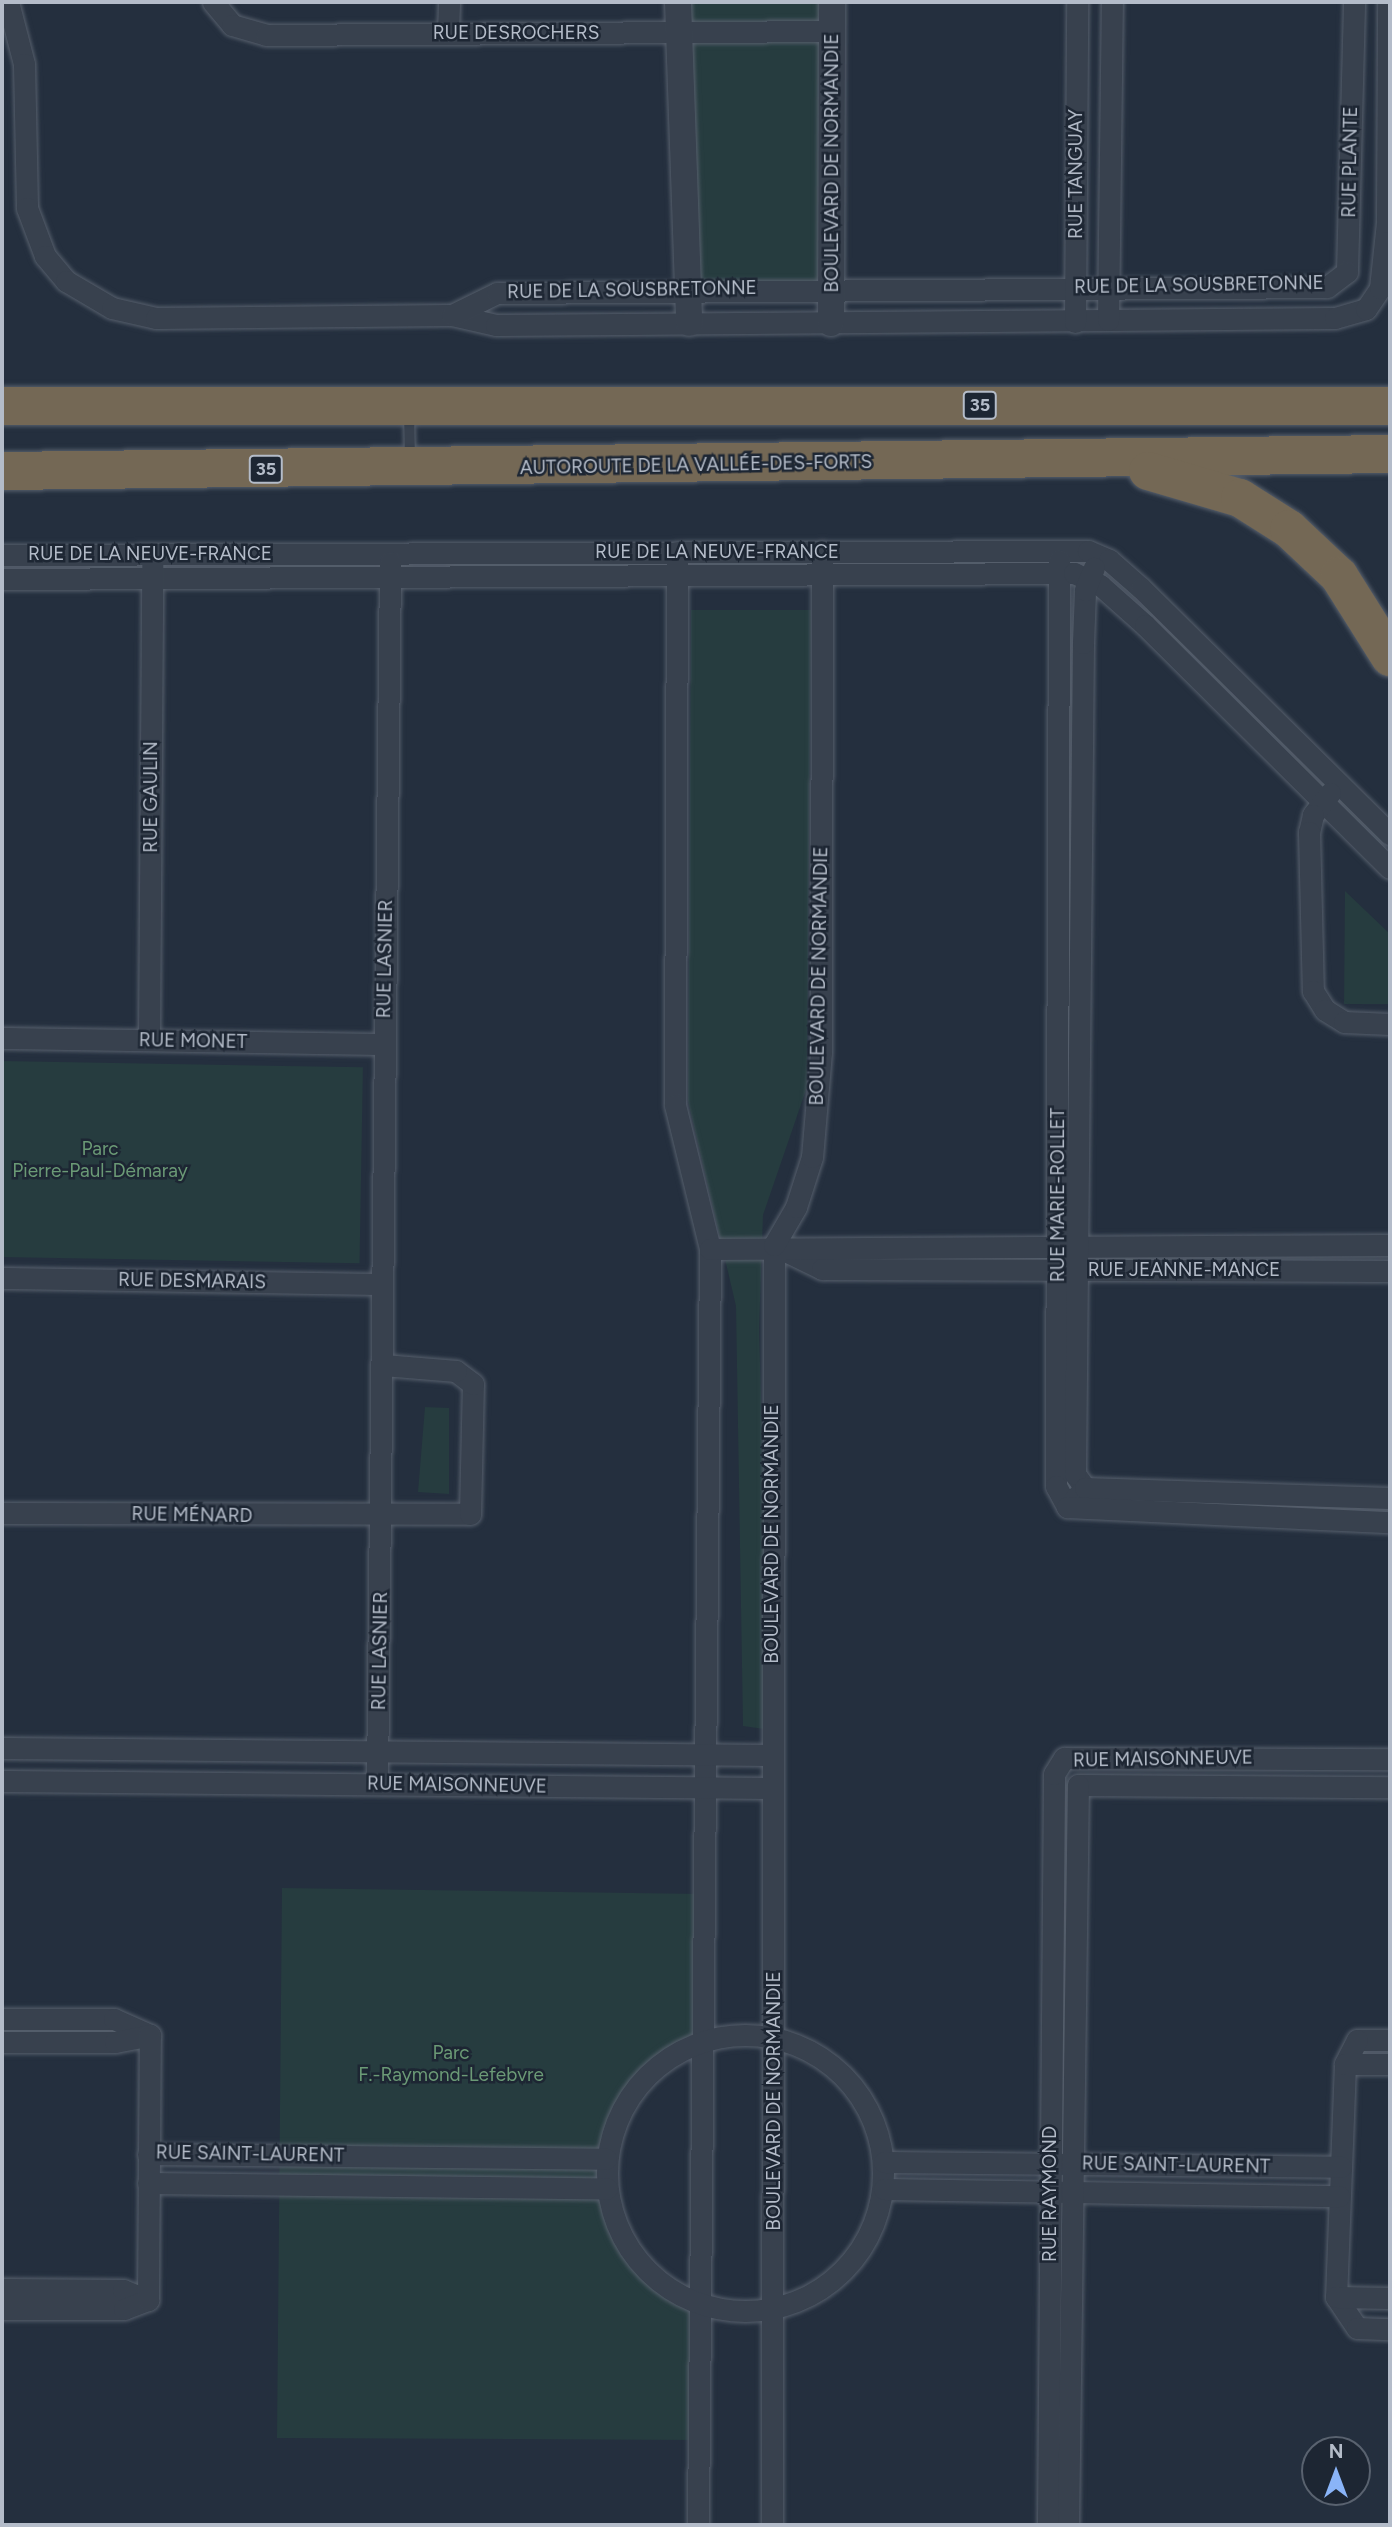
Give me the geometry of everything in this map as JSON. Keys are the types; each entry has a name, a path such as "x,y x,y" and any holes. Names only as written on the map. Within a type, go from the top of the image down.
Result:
{"highway":[{"path":"1292,405 1390,390"},
{"name":"35","path":"2,405 408,403 1390,406"},
{"name":"AUTOROUTE DE LA VALLÉE-DES-FORTS","path":"2,471 410,469 1390,454"},
{"path":"1105,459 1223,492 1272,517 1339,576 1390,657"}],"street":[{"name":"RUE DE LA SOUSBRETONNE","path":"8,2 24,64 27,208 44,256 66,281 113,308 156,318 452,315 496,325 1335,318 1366,309 1380,288 1347,272 1327,287 831,287 497,293 452,315"},
{"name":"RUE DESROCHERS","path":"213,2 232,24 266,35 832,31"},
{"path":"448,32 449,2"},
{"path":"678,2 689,323"},
{"name":"BOULEVARD DE NORMANDIE","path":"831,323 832,2"},
{"name":"RUE TANGUAY","path":"1075,322 1077,2"},
{"name":"RUE TANGUAY","path":"1108,320 1112,2"},
{"name":"RUE PLANTE","path":"1347,272 1354,2"},
{"name":"RUE PLANTE","path":"1380,288 1387,222 1388,2"},
{"path":"1077,27 1112,27"},
{"path":"1353,51 1388,52"},
{"name":"RUE DE LA NEUVE-FRANCE","path":"2,555 1059,550 1102,555"},
{"name":"RUE MARIE-ROLLET","path":"1059,550 1058,1245 1069,1269 1075,1474 1085,1488"},
{"name":"BOULEVARD DE NORMANDIE","path":"772,2525 775,2038 771,1755 775,1245 796,1207 812,1157 821,1052 822,551"},
{"path":"677,552 675,1105 710,1249 701,1788 705,2040 698,2525"},
{"name":"RUE LASNIER","path":"376,1784 383,1518 382,1284 390,553"},
{"name":"RUE GAULIN","path":"149,1040 152,554"},
{"path":"1102,555 1390,834"},
{"name":"RUE MARIE-ROLLET","path":"1067,1507 1056,1486 1069,1269 1080,1245 1083,643 1089,578 1102,555"},
{"name":"RUE DE LA NEUVE-FRANCE","path":"2,579 1058,572 1089,578 1145,625 1390,868"},
{"path":"1338,783 1321,802 1309,832 1313,990 1325,1010 1344,1022 1390,1024"},
{"path":"1058,881 1082,882"},
{"name":"RUE MONET","path":"2,1038 384,1044"},
{"name":"RUE JEANNE-MANCE","path":"775,1245 822,1269 1390,1271"},
{"name":"RUE JEANNE-MANCE","path":"710,1249 775,1245 1390,1245"},
{"name":"RUE DESMARAIS","path":"2,1278 382,1284"},
{"path":"383,1366 456,1371 473,1384 470,1514 383,1518"},
{"path":"1067,1507 1085,1488 1390,1498"},
{"path":"1067,1507 1390,1522"},
{"name":"RUE MÉNARD","path":"2,1513 383,1518"},
{"name":"RUE MAISONNEUVE","path":"2,1748 771,1755"},
{"path":"143,1749 143,1782"},
{"name":"RUE MAISONNEUVE","path":"1390,1759 1064,1758 1078,1785 1390,1787"},
{"name":"RUE RAYMOND","path":"1048,2525 1058,2477 1061,2192 1063,1912 1054,1774 1064,1758"},
{"name":"RUE MAISONNEUVE","path":"2,1781 772,1788"},
{"name":"RUE RAYMOND","path":"1063,1912 1078,1785"},
{"path":"2,2019 114,2019 150,2035"},
{"path":"735,2034 775,2038 819,2055 850,2082 878,2133 884,2162 884,2189 876,2222 845,2269 812,2295 775,2309 728,2311 700,2305 665,2287 637,2260 617,2227 607,2189 606,2159 616,2120 637,2085 668,2057 705,2040 735,2034"},
{"path":"2,2042 115,2042 150,2035"},
{"name":"RUE SAINT-LAURENT","path":"150,2035 148,2154 606,2159"},
{"path":"1390,2040 1357,2040 1345,2064 1336,2297 1357,2328 1390,2329"},
{"path":"1345,2064 1390,2064"},
{"path":"148,2154 148,2300"},
{"path":"469,2158 469,2187"},
{"name":"RUE SAINT-LAURENT","path":"884,2162 1341,2167"},
{"name":"RUE SAINT-LAURENT","path":"148,2183 607,2189"},
{"name":"RUE SAINT-LAURENT","path":"884,2189 1339,2196"},
{"path":"2,2289 123,2290 148,2300"},
{"path":"1336,2297 1390,2298"},
{"path":"2,2309 124,2309 148,2300"},
{"name":"RUE RAYMOND","path":"1058,2477 1068,2525"}],"lane":[{"path":"408,403 410,469"}],"green space":[{"path":"678,2 834,2 834,287 678,287"},
{"path":"691,610 811,610 807,1087 763,1215 759,1330 771,1730 743,1726 736,1306 688,1101"},
{"path":"1345,891 1390,934 1390,1004 1344,1004"},
{"name":"Parc Pierre-Paul-Démaray","path":"2,1061 363,1067 360,1263 2,1257"},
{"path":"425,1407 449,1408 449,1494 418,1492"},
{"name":"Parc F.-Raymond-Lefebvre","path":"282,1888 703,1894 704,2037 645,2067 615,2111 599,2170 616,2229 649,2271 696,2301 696,2440 277,2438"}]}
